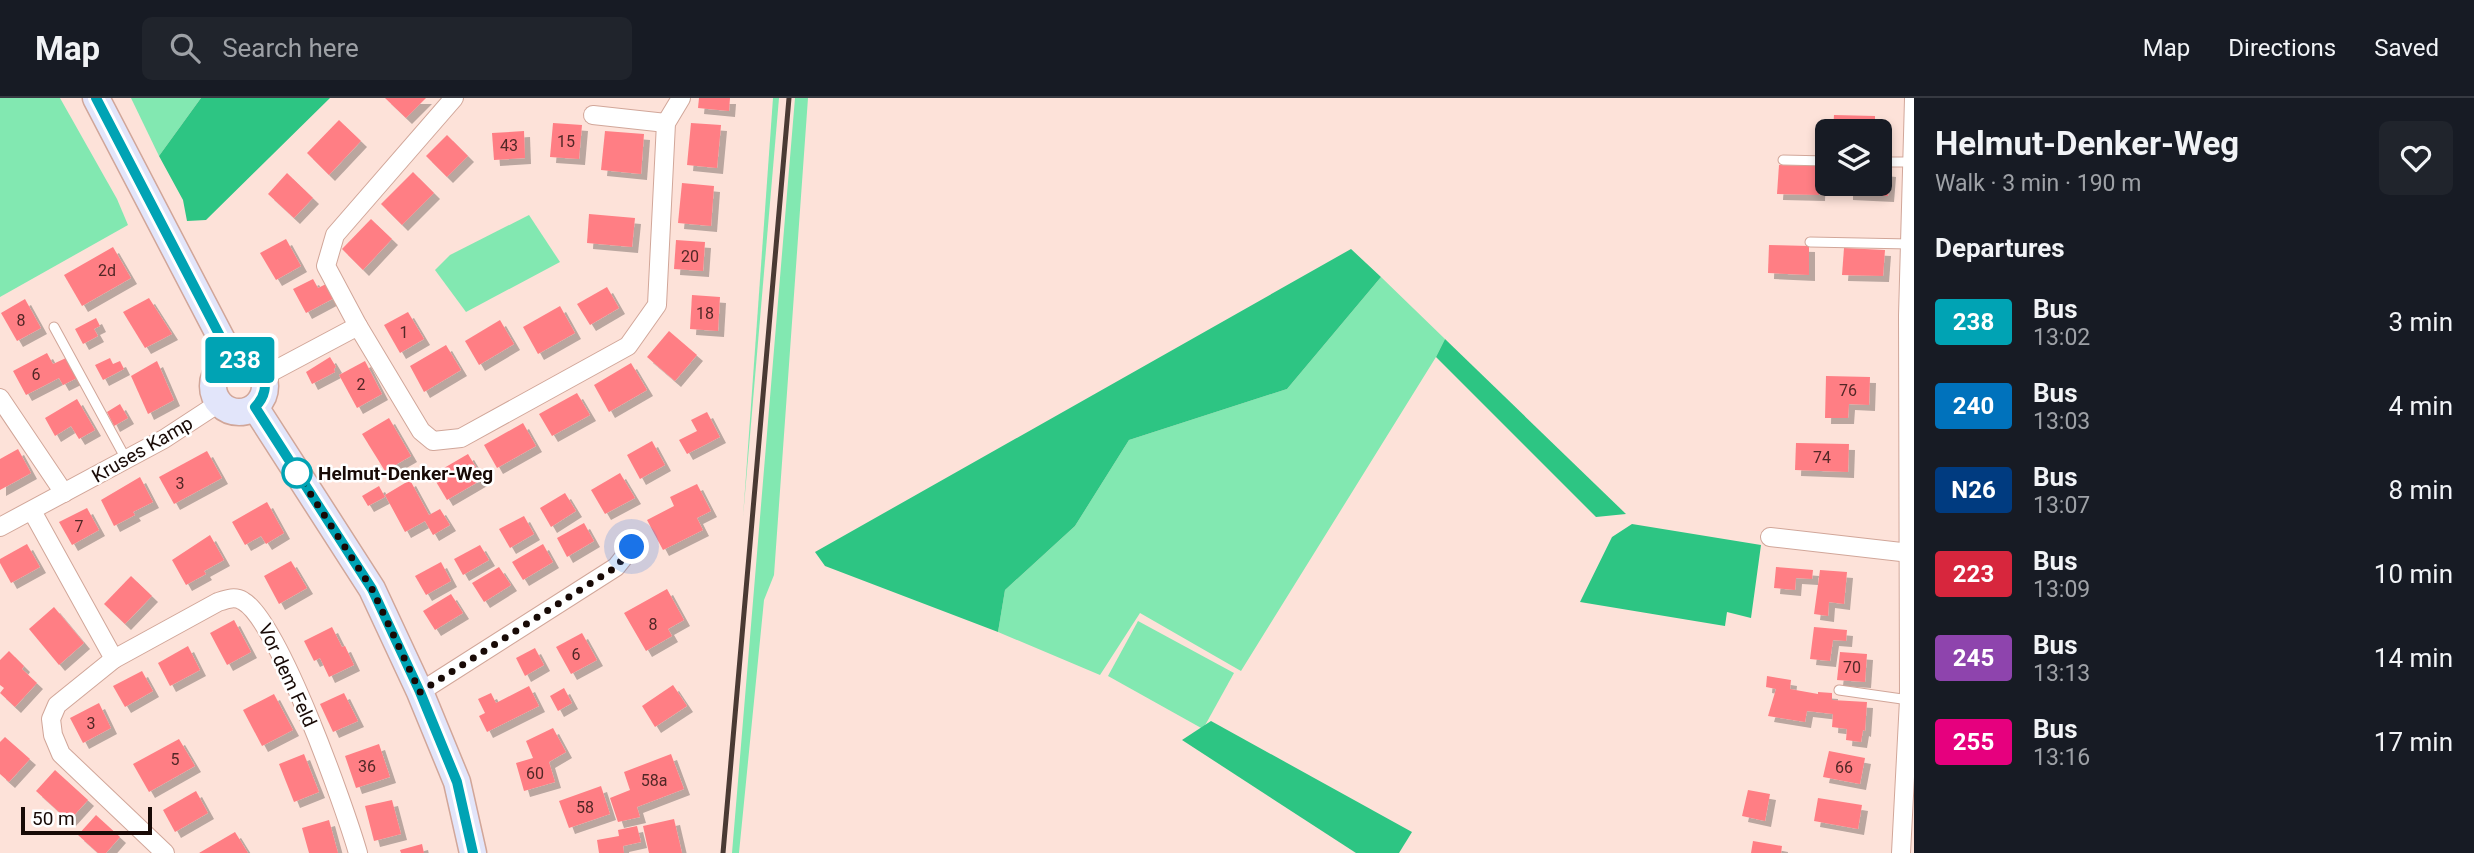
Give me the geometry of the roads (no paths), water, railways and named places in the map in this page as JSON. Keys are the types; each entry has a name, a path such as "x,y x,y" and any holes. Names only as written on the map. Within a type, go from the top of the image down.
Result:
{"street":[{"path":"96,98 233,361"},
{"path":"454,98 335,235 326,266 358,326 421,431 433,441 461,438 628,346 657,305 666,124 681,98"},
{"path":"1901,853 1909,700 1908,316 1914,99"},
{"path":"593,115 666,124"},
{"path":"264,376 358,326"},
{"path":"240,360 253,364 264,376 265,391 255,407 237,413 219,403 213,388 215,375 222,366 240,360"},
{"path":"0,398 64,493"},
{"name":"Kruses Kamp","path":"0,527 164,439 219,403"},
{"path":"255,407 372,589 420,692 457,782 473,853"},
{"path":"32,511 114,659"},
{"path":"1770,537 1910,554"},
{"path":"420,692 616,567 632,547"},
{"name":"Vor dem Feld","path":"165,853 61,754 53,735 51,719 57,705 114,659 218,602 235,597 245,601 261,617 303,703 358,853"}],"lane":[{"path":"1783,160 1815,161"},
{"path":"1892,162 1912,162"},
{"path":"1810,242 1910,244"},
{"path":"54,327 126,459"},
{"path":"1839,690 1909,700"}],"railway":[{"path":"723,853 789,98"}],"place":[{"name":"Helmut-Denker-Weg","path":"297,473"}]}
